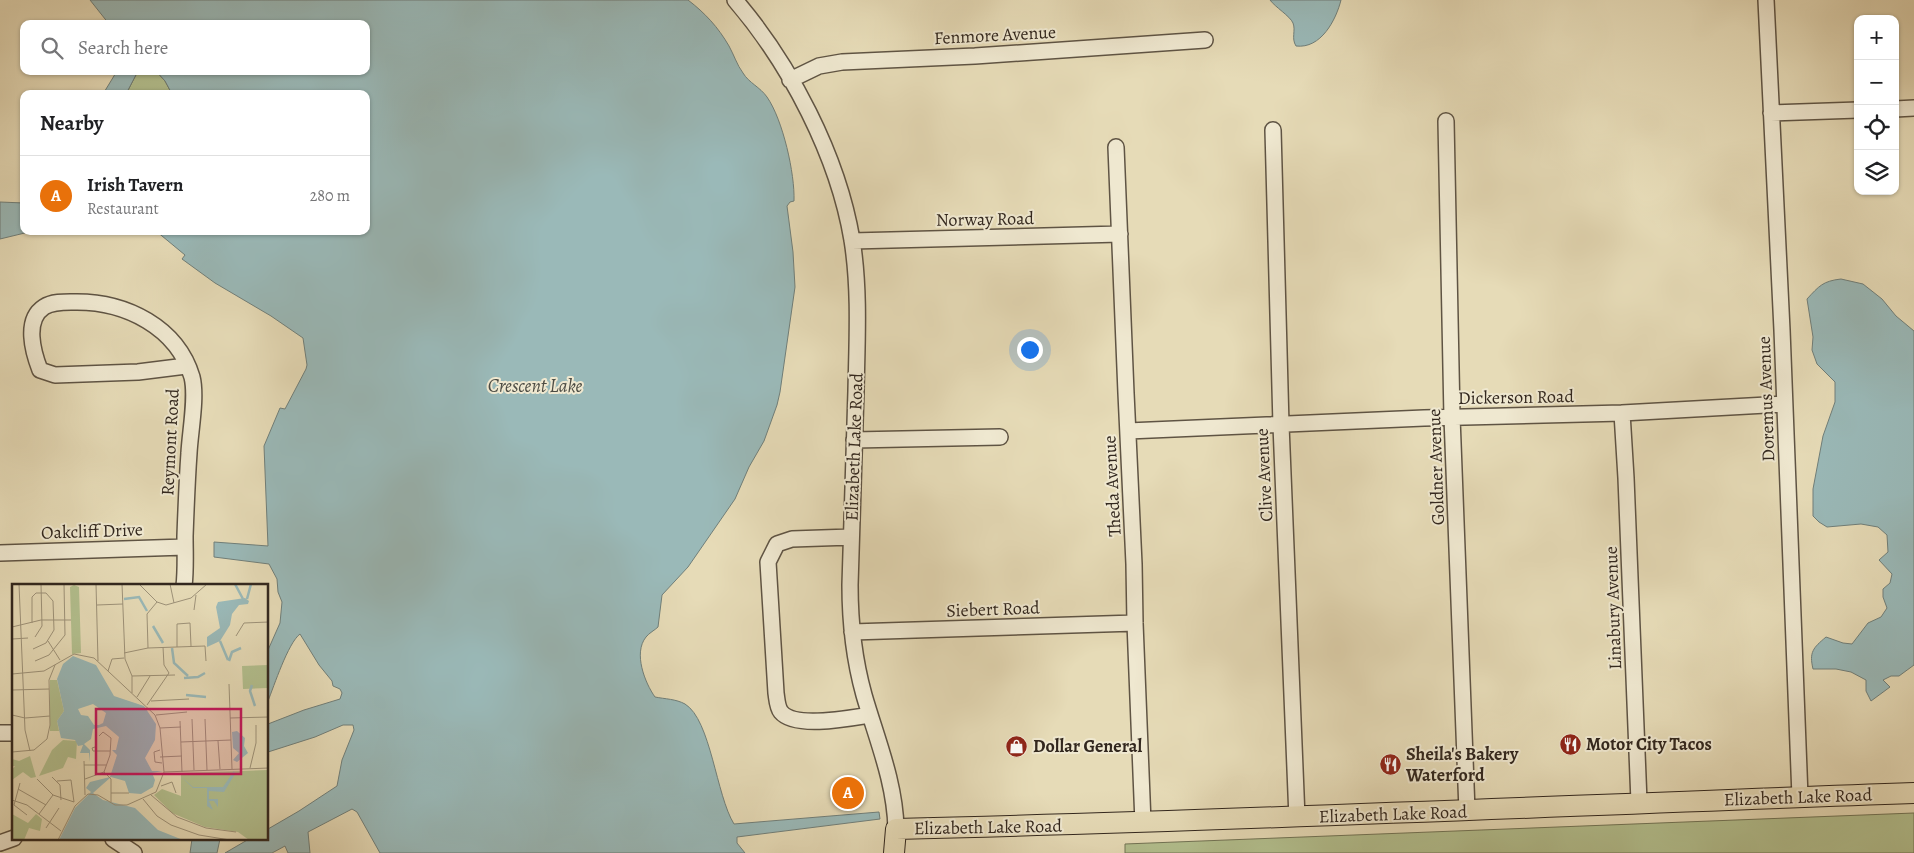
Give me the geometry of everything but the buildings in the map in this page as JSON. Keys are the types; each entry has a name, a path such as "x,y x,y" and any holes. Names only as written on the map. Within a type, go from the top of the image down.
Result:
{"main road":[{"name":"Elizabeth Lake Road","path":"896,829 1297,818 1639,802 1914,793"},
{"path":"894,853 896,829"}],"street":[{"name":"Elizabeth Lake Road","path":"735,0 764,38 812,121 842,198 852,241 857,316 850,598 852,632 860,680 889,773 896,829"},
{"name":"Doremus Avenue","path":"1766,0 1800,797"},
{"name":"Fenmore Avenue","path":"790,80 819,66 842,62 974,56 1205,40"},
{"path":"1899,109 1914,108"},
{"path":"1771,112 1854,110"},
{"name":"Goldner Avenue","path":"1446,121 1452,417 1467,811"},
{"name":"Clive Avenue","path":"1273,130 1280,425 1297,818"},
{"name":"Theda Avenue","path":"1116,147 1143,823"},
{"name":"Norway Road","path":"852,241 1120,234"},
{"name":"Reymont Road","path":"184,584 189,453 193,405 192,378 177,347 150,322 123,308 94,302 61,302 44,306 35,317 31,336 33,349 40,370 54,375 138,372 186,366"},
{"name":"Dickerson Road","path":"1128,431 1452,417 1622,413 1784,404"},
{"name":"Linabury Avenue","path":"1622,413 1639,802"},
{"path":"854,440 1000,437"},
{"path":"851,537 792,539 777,544 768,562 776,693 782,714 793,719 835,722 870,715"},
{"name":"Oakcliff Drive","path":"0,553 185,547"},
{"name":"Siebert Road","path":"852,632 1135,623"},
{"path":"114,840 134,853"}],"green space":[{"path":"136,75 160,75 170,90 128,90"},
{"path":"1914,813 1914,853 1125,853 1125,844"}],"water":[{"name":"Crescent Lake","path":"90,0 688,0 706,15 725,39 745,76 767,97 783,133 794,190 794,201 790,202 787,206 795,287 780,392 764,441 749,467 735,499 688,567 662,595 658,627 647,636 642,644 640,659 644,676 655,697 682,702 694,713 701,725 722,795 734,824 879,812 880,819 737,837 737,843 745,853 380,853 357,812 352,809 308,832 310,853 288,853 285,846 272,853 225,853 247,840 269,840 269,828 337,786 342,760 354,730 353,725 343,725 315,737 269,752 269,724 340,699 342,693 340,689 333,686 332,681 319,665 300,634 286,655 269,698 269,648 280,623 282,602 278,592 277,579 269,564 214,557 214,542 268,546 264,446 280,408 285,409 306,369 303,338 271,316 215,283 182,259 185,255 161,235 370,235 370,90 170,90 160,75 370,75 370,20 106,20"},
{"path":"1270,0 1341,0 1339,8 1326,32 1313,43 1305,46 1296,46 1293,23"},
{"path":"115,75 136,75 128,90 105,90"},
{"path":"0,202 20,203 20,234 0,239"},
{"path":"1841,279 1863,284 1882,299 1896,316 1914,331 1914,665 1899,676 1891,676 1883,680 1890,687 1871,701 1866,691 1866,680 1851,672 1836,669 1813,669 1812,658 1815,647 1826,637 1852,644 1868,623 1881,617 1887,608 1883,597 1883,589 1890,583 1892,574 1879,560 1888,552 1887,535 1878,527 1861,524 1827,527 1813,516 1813,489 1823,436 1835,402 1835,382 1817,364 1812,350 1813,337 1807,299 1822,285"},
{"path":"192,840 220,840 217,853 190,853"}],"place":[{"name":"Motor City Tacos","path":"1570,744"},
{"name":"Dollar General","path":"1017,746"},
{"name":"Sheila's Bakery Waterford","path":"1390,764"},
{"name":"Irish Tavern","path":"848,793"}]}
